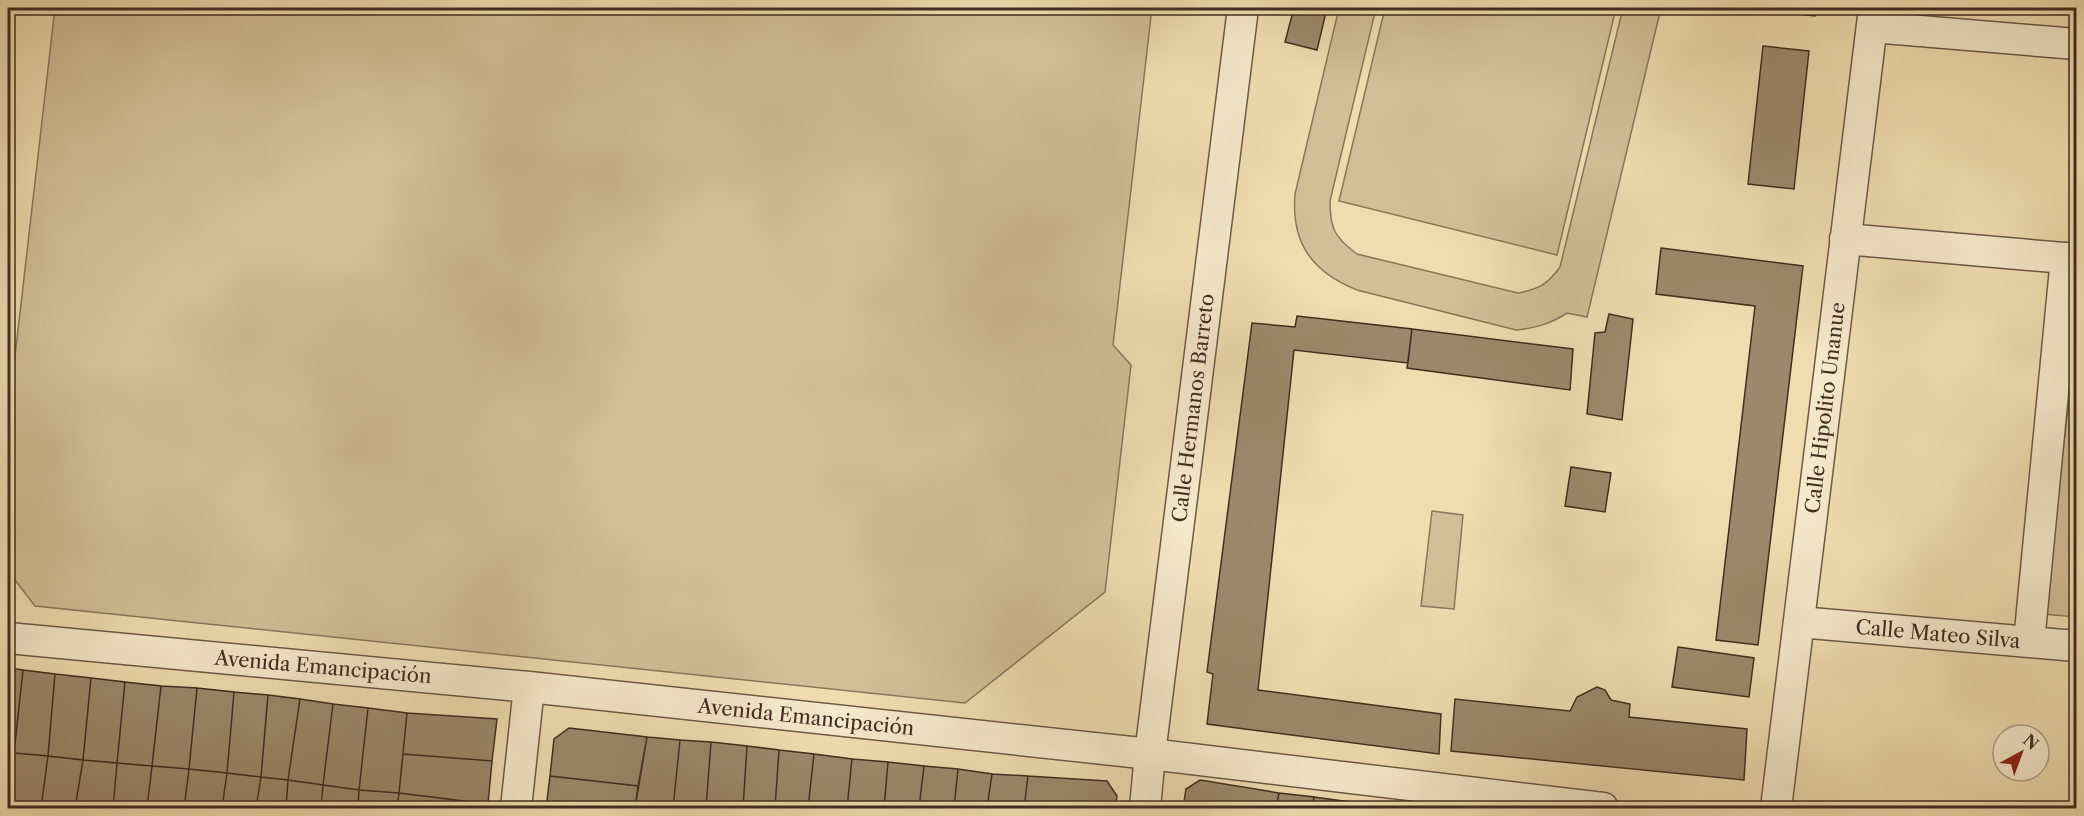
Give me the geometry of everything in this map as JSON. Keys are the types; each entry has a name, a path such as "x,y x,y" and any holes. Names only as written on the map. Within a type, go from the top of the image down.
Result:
{"street":[{"name":"Calle Hermanos Barreto","path":"1145,808 1242,8"},
{"path":"1873,17 2076,44"},
{"name":"Calle Hipolito Unanue","path":"1776,808 1873,17"},
{"path":"1845,239 2071,259 2029,642"},
{"name":"Calle Mateo Silva","path":"1799,622 2076,646"},
{"name":"Avenida Emancipación","path":"8,638 529,687 1150,754 1603,808"},
{"path":"516,808 529,687"}],"shaded area":[{"path":"55,8 1152,8 1113,345 1131,365 1105,592 965,703 35,606 8,571 8,417"},
{"path":"1339,8 1376,8 1330,201 1332,225 1338,237 1357,254 1518,293 1542,285 1560,267 1623,8 1661,8 1587,317 1567,313 1543,325 1516,330 1357,290 1328,274 1308,254 1297,227 1295,194"},
{"path":"1385,8 1616,8 1557,255 1339,201"},
{"path":"2076,342 2076,617 2043,614"},
{"path":"1432,511 1463,515 1454,609 1421,606"}],"building":[{"path":"1294,8 1327,8 1317,50 1285,42"},
{"path":"1770,8 1816,8 1815,16 1769,11"},
{"path":"1763,46 1809,51 1794,189 1748,184"},
{"path":"1661,248 1803,266 1758,645 1716,640 1755,306 1656,294"},
{"path":"1609,314 1633,319 1622,420 1587,414 1595,333 1605,332"},
{"path":"1297,316 1412,329 1408,363 1294,350 1258,690 1441,714 1439,754 1207,724 1213,674 1207,672 1252,323 1295,327"},
{"path":"1412,329 1573,349 1570,390 1407,368"},
{"path":"1571,467 1611,473 1605,512 1565,506"},
{"path":"1678,647 1754,658 1749,697 1672,687"},
{"path":"8,668 23,670 14,753 8,752"},
{"path":"23,670 55,674 48,756 14,753"},
{"path":"55,674 91,678 83,760 48,756"},
{"path":"91,678 125,682 117,763 83,760"},
{"path":"125,682 161,686 152,766 117,763"},
{"path":"161,686 197,688 189,769 152,766"},
{"path":"1597,687 1605,690 1611,700 1630,704 1629,717 1747,729 1744,780 1451,751 1455,699 1570,711 1577,697"},
{"path":"197,688 234,692 227,773 189,769"},
{"path":"234,692 268,695 261,777 227,773"},
{"path":"268,695 300,699 288,780 261,777"},
{"path":"300,699 333,704 323,785 288,780"},
{"path":"333,704 368,708 359,790 323,785"},
{"path":"368,708 407,713 399,793 359,790"},
{"path":"407,713 497,719 492,761 403,754"},
{"path":"569,728 647,737 638,786 550,776 554,739"},
{"path":"647,737 680,740 673,808 635,808"},
{"path":"680,740 711,742 706,808 673,808"},
{"path":"711,742 747,746 743,808 706,808"},
{"path":"747,746 779,750 775,808 743,808"},
{"path":"779,750 814,754 808,808 775,808"},
{"path":"8,752 14,753 8,793"},
{"path":"14,753 48,756 41,808 8,808"},
{"path":"403,754 492,761 488,804 399,793"},
{"path":"814,754 852,759 847,808 808,808"},
{"path":"48,756 83,760 75,808 41,808"},
{"path":"852,759 888,762 884,808 847,808"},
{"path":"83,760 117,763 113,808 75,808"},
{"path":"888,762 924,766 919,808 884,808"},
{"path":"117,763 152,766 147,808 113,808"},
{"path":"152,766 189,769 184,808 147,808"},
{"path":"924,766 958,769 954,808 919,808"},
{"path":"189,769 227,773 222,808 184,808"},
{"path":"958,769 992,774 987,808 954,808"},
{"path":"227,773 261,777 256,808 222,808"},
{"path":"992,774 1028,776 1024,808 987,808"},
{"path":"550,776 638,786 635,808 546,808"},
{"path":"1028,776 1107,781 1117,796 1115,808 1024,808"},
{"path":"261,777 288,780 286,808 256,808"},
{"path":"288,780 323,785 321,808 286,808"},
{"path":"1200,780 1279,793 1276,808 1183,808 1186,789"},
{"path":"323,785 359,790 358,808 321,808"},
{"path":"359,790 399,793 397,808 358,808"},
{"path":"399,793 488,804 487,808 397,808"},
{"path":"1279,793 1314,797 1312,808 1276,808"},
{"path":"1314,797 1350,802 1349,808 1312,808"},
{"path":"1350,802 1385,808 1349,808"}]}
